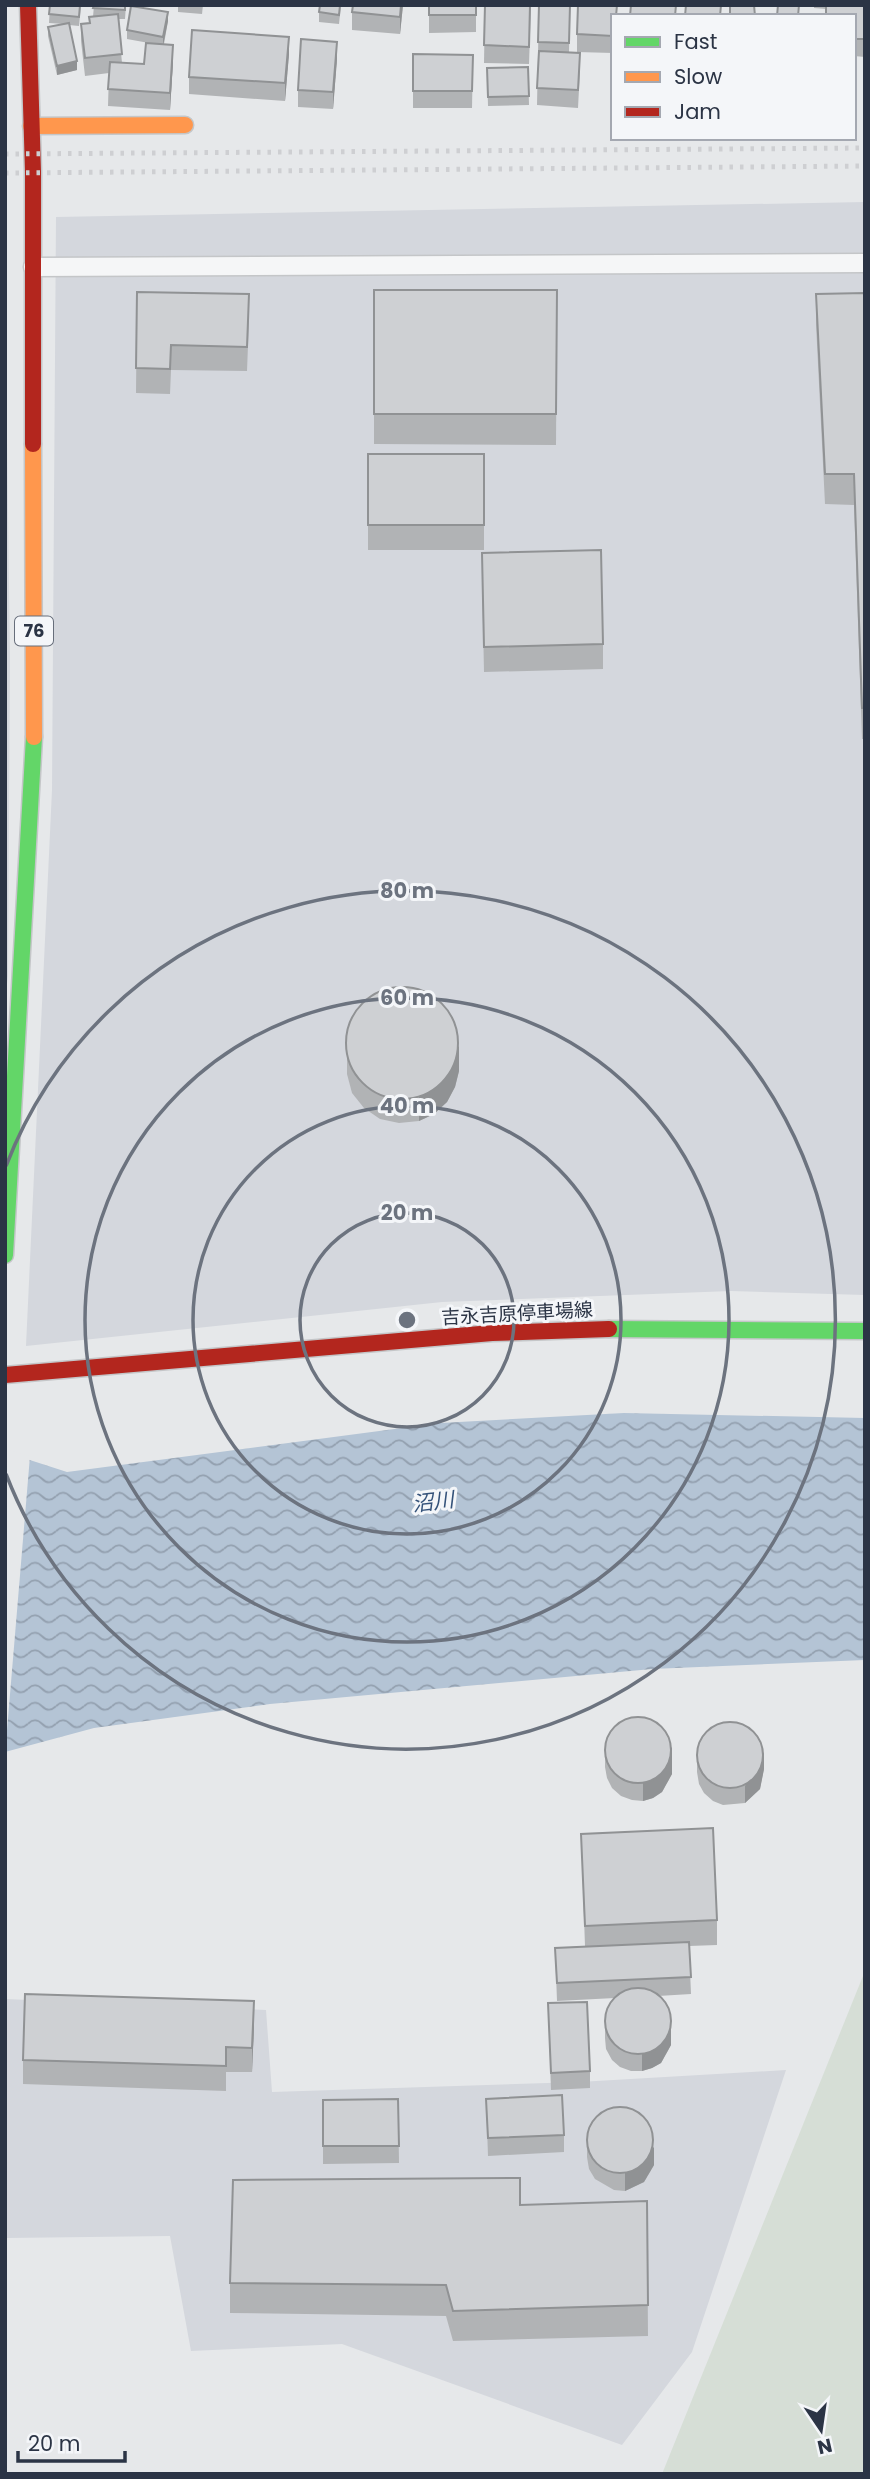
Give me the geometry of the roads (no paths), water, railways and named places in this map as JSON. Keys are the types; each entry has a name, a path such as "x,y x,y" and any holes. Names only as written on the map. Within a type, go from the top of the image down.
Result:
{"main road":[{"name":"76","path":"5,1255 34,750 33,267 28,5"},
{"path":"31,126 185,125"},
{"name":"吉永吉原停車場線","path":"5,1375 492,1333 605,1329 865,1331"}],"lane":[{"path":"33,267 865,263"}],"water":[{"name":"沼川","path":"624,1413 865,1418 865,1660 652,1669 270,1704 94,1728 5,1752 5,1452 67,1472 440,1423"}],"railway":[{"path":"5,154 865,148"},
{"path":"5,173 865,166"}]}
